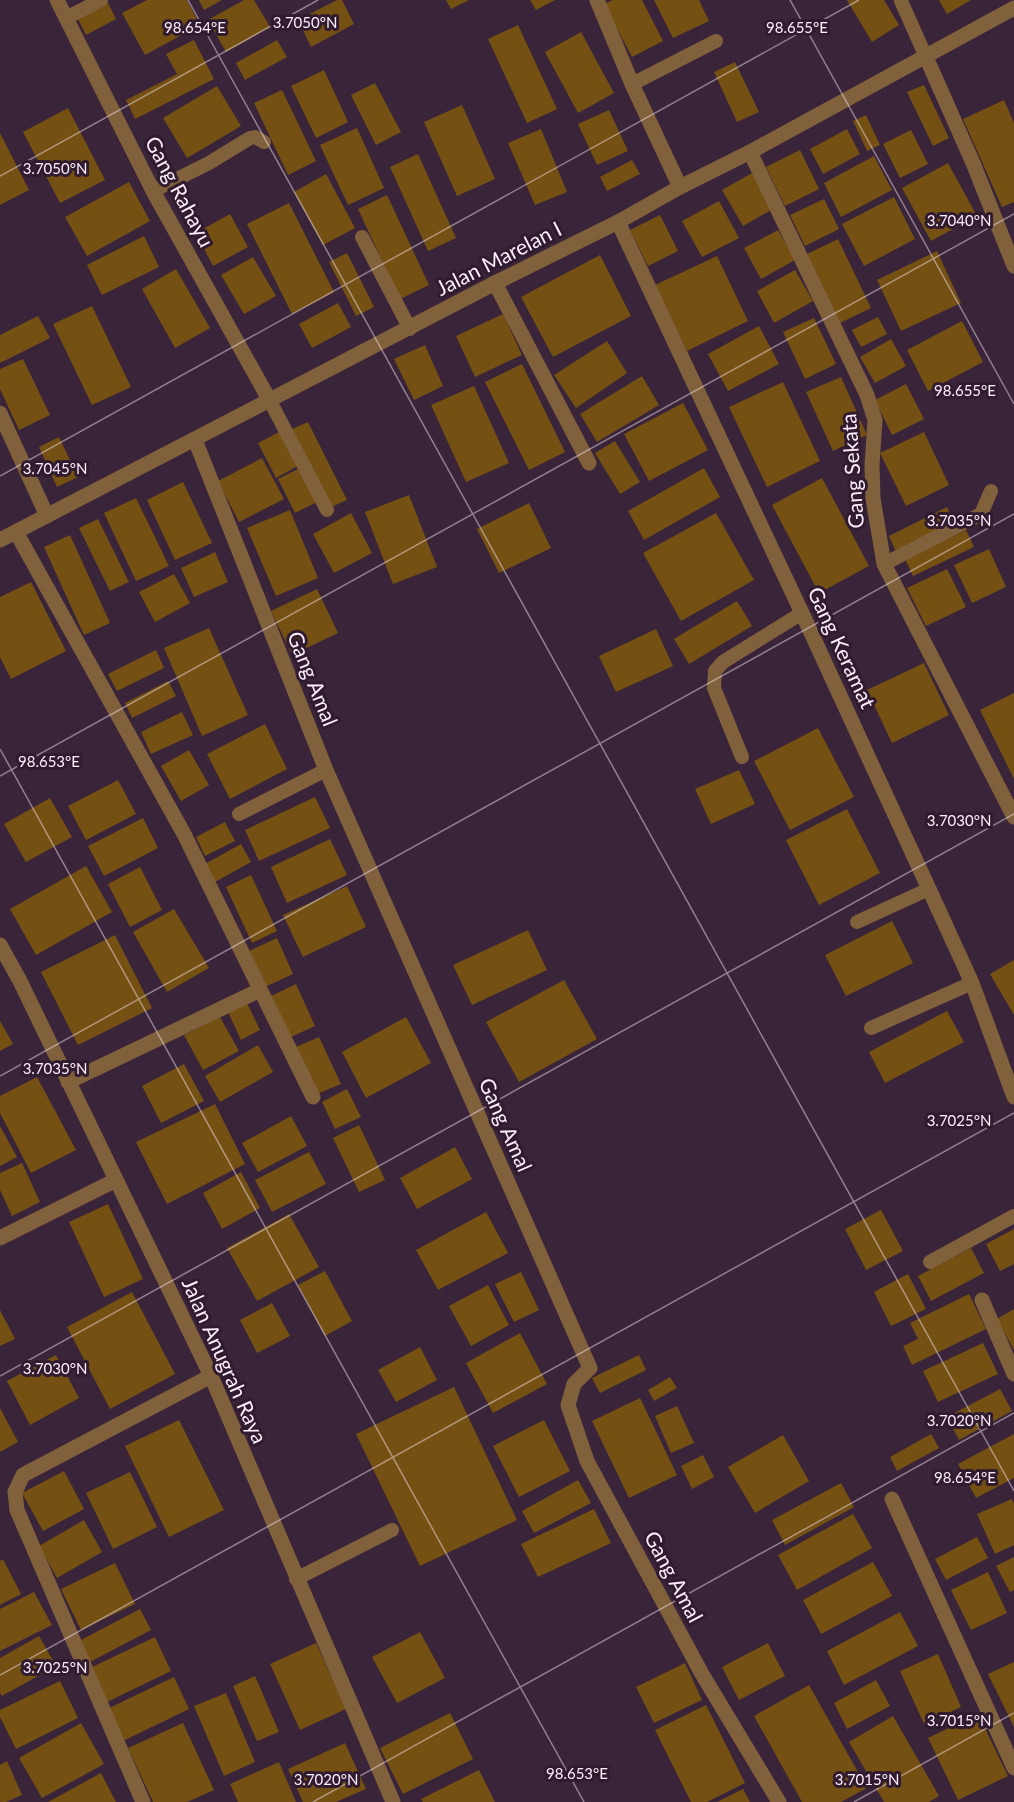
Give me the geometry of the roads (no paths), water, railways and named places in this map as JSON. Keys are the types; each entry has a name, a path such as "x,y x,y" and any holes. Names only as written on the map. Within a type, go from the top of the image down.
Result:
{"street":[{"name":"Gang Rahayu","path":"57,0 153,191 270,401"},
{"path":"597,0 632,84 680,187"},
{"name":"Jalan Marelan I","path":"0,540 495,283 618,222 1014,8"},
{"path":"926,57 1014,266"},
{"name":"Gang Sekata","path":"750,152 867,395 875,420 872,465 873,498 884,564 1014,817"},
{"name":"Gang Keramat","path":"618,222 802,613 972,983 1014,1097"},
{"path":"495,283 589,462"},
{"path":"0,413 47,516"},
{"name":"Gang Amal","path":"195,440 326,770 590,1368 574,1384 568,1405 587,1461 702,1674 779,1802"},
{"path":"16,532 184,834 313,1097"},
{"name":"Jalan Anugrah Raya","path":"0,945 6,972 20,981 211,1376 393,1802"},
{"path":"68,1082 260,990"},
{"path":"0,1238 116,1180"},
{"path":"982,1300 1014,1374"},
{"path":"143,1802 17,1510 15,1492 23,1475 211,1376"},
{"path":"892,1499 1014,1768"}],"lane":[{"path":"66,18 101,0"},
{"path":"901,1 926,57"},
{"path":"632,84 716,41"},
{"path":"153,191 209,163 250,138 255,137 264,142"},
{"path":"362,237 410,329"},
{"path":"270,401 327,510"},
{"path":"884,564 981,514 991,491"},
{"path":"741,757 714,688 715,671 723,662 802,613"},
{"path":"239,814 326,770"},
{"path":"857,922 929,889"},
{"path":"871,1028 972,983"},
{"path":"930,1262 1014,1216"},
{"path":"296,1578 392,1530"}]}
